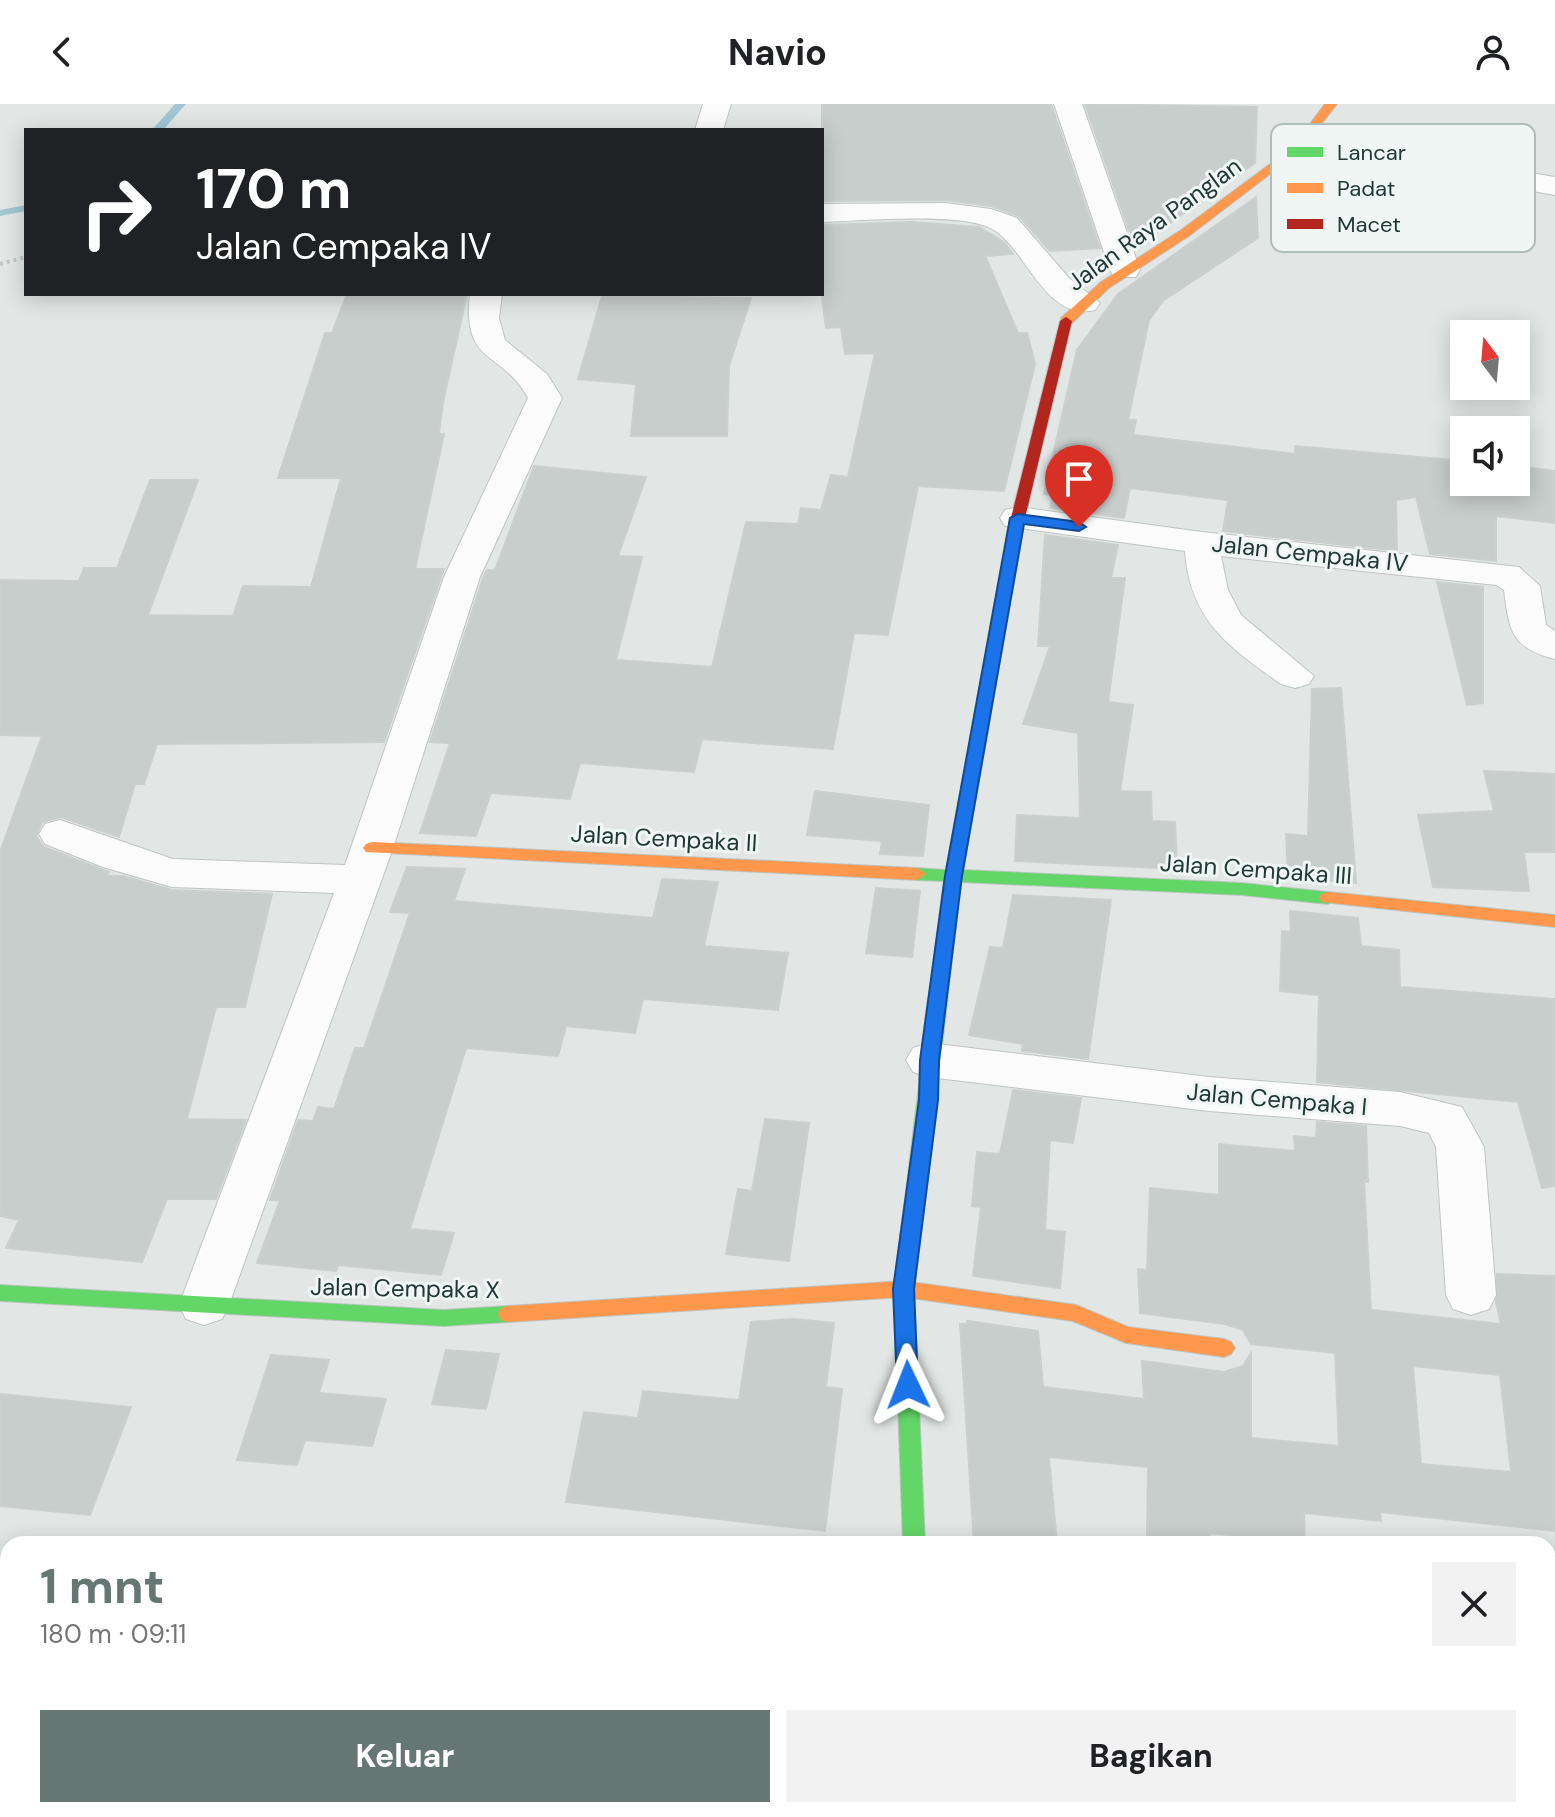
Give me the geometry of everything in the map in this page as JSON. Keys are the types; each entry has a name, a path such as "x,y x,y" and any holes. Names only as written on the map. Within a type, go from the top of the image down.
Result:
{"street":[{"path":"710,128 717,104"},
{"path":"1068,104 1125,270"},
{"name":"Jalan Raya Panglan","path":"1316,124 1331,104"},
{"name":"Jalan Raya Panglan","path":"914,1536 904,1289 929,1100 929,1060 953,876 1018,518 1064,323 1125,270 1185,233 1271,166"},
{"path":"1535,183 1555,186"},
{"path":"824,213 958,214 998,218 1058,285 1084,303"},
{"path":"204,1305 365,864 462,577 545,398 533,377 510,357 490,347 483,324 486,296"},
{"name":"Jalan Cempaka IV","path":"1018,518 1202,543 1506,575 1522,586 1528,630 1555,648"},
{"path":"1202,543 1203,578 1211,601 1242,638 1295,676"},
{"path":"60,834 118,857 172,873 365,864"},
{"name":"Jalan Cempaka II","path":"365,864 953,876"},
{"name":"Jalan Cempaka III","path":"953,876 1242,889 1555,921"},
{"name":"Jalan Cempaka I","path":"929,1060 1209,1094 1400,1109 1445,1119 1460,1147 1471,1295"},
{"name":"Jalan Cempaka X","path":"0,1293 444,1318 904,1289 1076,1313 1126,1335 1224,1348"}],"path":[{"path":"0,264 24,258"}],"building":[{"path":"822,104 1051,104 1100,248 1050,251 1019,216 991,206 945,200 824,201"},
{"path":"1085,104 1257,107 1255,163 1135,248"},
{"path":"1256,197 1258,238 1164,300 1149,320 1128,420 1136,420 1133,435 1295,454 1295,446 1450,460 1450,496 1530,496 1530,468 1555,471 1555,523 1496,516 1496,561 1430,554 1416,497 1396,500 1397,551 1223,531 1228,500 1130,488 1124,518 1050,508 1054,495 1044,494 1077,350 1118,294"},
{"path":"911,222 979,227 1004,242 1013,254 985,256 1018,333 1027,333 1035,364 1004,491 918,486 888,635 854,633 833,749 702,739 694,772 580,763 570,799 491,793 476,836 420,833 450,743 430,742 483,578 487,570 495,570 534,466 646,477 618,556 642,557 616,660 712,667 746,522 798,524 801,508 821,510 831,475 848,477 875,353 845,354 841,327 826,328 822,298 824,225"},
{"path":"346,296 467,296 443,402 439,434 444,434 415,569 444,569 384,742 157,744 144,784 135,784 119,837 61,817 42,822 36,836 44,847 109,872 107,876 123,876 172,890 272,894 245,1007 216,1007 187,1119 246,1120 216,1199 167,1199 142,1262 6,1248 19,1220 0,1216 0,852 42,736 0,735 0,580 79,581 84,568 117,568 150,480 198,480 148,615 233,616 243,586 311,587 341,478 278,478 325,333 332,333"},
{"path":"602,296 751,298 729,366 727,436 631,436 636,384 578,379"},
{"path":"1045,535 1118,545 1111,578 1125,578 1108,702 1133,705 1120,791 1151,792 1152,821 1175,822 1177,869 1015,861 1017,815 1080,818 1078,733 1023,724 1050,646 1038,646"},
{"path":"1437,582 1483,587 1483,703 1467,705"},
{"path":"1341,688 1356,883 1288,877 1286,834 1308,836 1312,689"},
{"path":"1484,771 1555,774 1555,852 1524,852 1529,891 1433,887 1418,815 1494,811"},
{"path":"815,791 929,805 923,856 880,854 882,841 807,835"},
{"path":"407,867 465,869 454,901 653,918 662,879 718,882 704,946 788,953 778,1010 643,999 635,1033 566,1026 558,1056 466,1048 410,1229 454,1233 441,1275 338,1265 336,1271 257,1263 280,1200 270,1200 298,1120 313,1121 318,1107 334,1109 355,1048 364,1048 410,913 390,912"},
{"path":"876,888 920,891 912,957 866,953"},
{"path":"1013,895 1111,900 1088,1059 1022,1051 1023,1044 969,1035 990,947 1003,948"},
{"path":"1290,911 1358,918 1361,946 1399,950 1400,987 1555,999 1555,1186 1542,1188 1518,1102 1317,1082 1319,995 1280,991 1282,931 1291,932"},
{"path":"1013,1090 1081,1098 1073,1143 1050,1140 1045,1230 1065,1232 1060,1288 973,1276 981,1207 972,1206 977,1152 1000,1154"},
{"path":"765,1119 809,1123 789,1261 726,1254 738,1189 752,1191"},
{"path":"1317,1122 1366,1126 1368,1182 1364,1181 1371,1310 1501,1324 1496,1302 1497,1274 1555,1276 1555,1531 1380,1512 1381,1521 1304,1513 1305,1536 1210,1533 1210,1536 1147,1536 1148,1467 1049,1457 1056,1536 973,1536 960,1324 967,1324 967,1321 1038,1331 1043,1387 1144,1399 1142,1361 1224,1372 1243,1366 1251,1353 1251,1438 1339,1446 1335,1353 1251,1344 1243,1330 1225,1324 1140,1313 1138,1269 1147,1270 1150,1188 1219,1195 1219,1144 1295,1151 1294,1136 1316,1138","holes":["1413,1366 1500,1375 1511,1472 1421,1464"]},
{"path":"793,1319 834,1323 826,1387 842,1389 825,1531 566,1502 584,1412 638,1418 643,1391 739,1400 751,1322"},
{"path":"446,1350 499,1354 486,1409 432,1404"},
{"path":"271,1355 329,1360 319,1393 386,1399 372,1446 305,1440 297,1465 237,1460"},
{"path":"0,1394 131,1407 90,1515 0,1506"}],"waterway":[{"path":"159,128 181,104"},
{"path":"0,213 24,208"}],"traffic: fast":[{"path":"914,1536 904,1289 953,876 976,752"},
{"path":"917,874 1242,889 1328,898"},
{"path":"0,1293 444,1318 508,1314"}],"traffic: slow":[{"path":"1316,124 1331,104"},
{"path":"1066,321 1105,285 1185,233 1271,168"},
{"path":"372,848 917,874"},
{"path":"1328,898 1555,921"},
{"path":"508,1314 904,1289 1076,1313 1126,1335 1224,1348"}],"traffic: jam":[{"path":"976,752 1018,518 1066,321"}],"route":[{"path":"908,1385 904,1289 929,1100 929,1060 953,876 1018,518 1079,527"}]}
